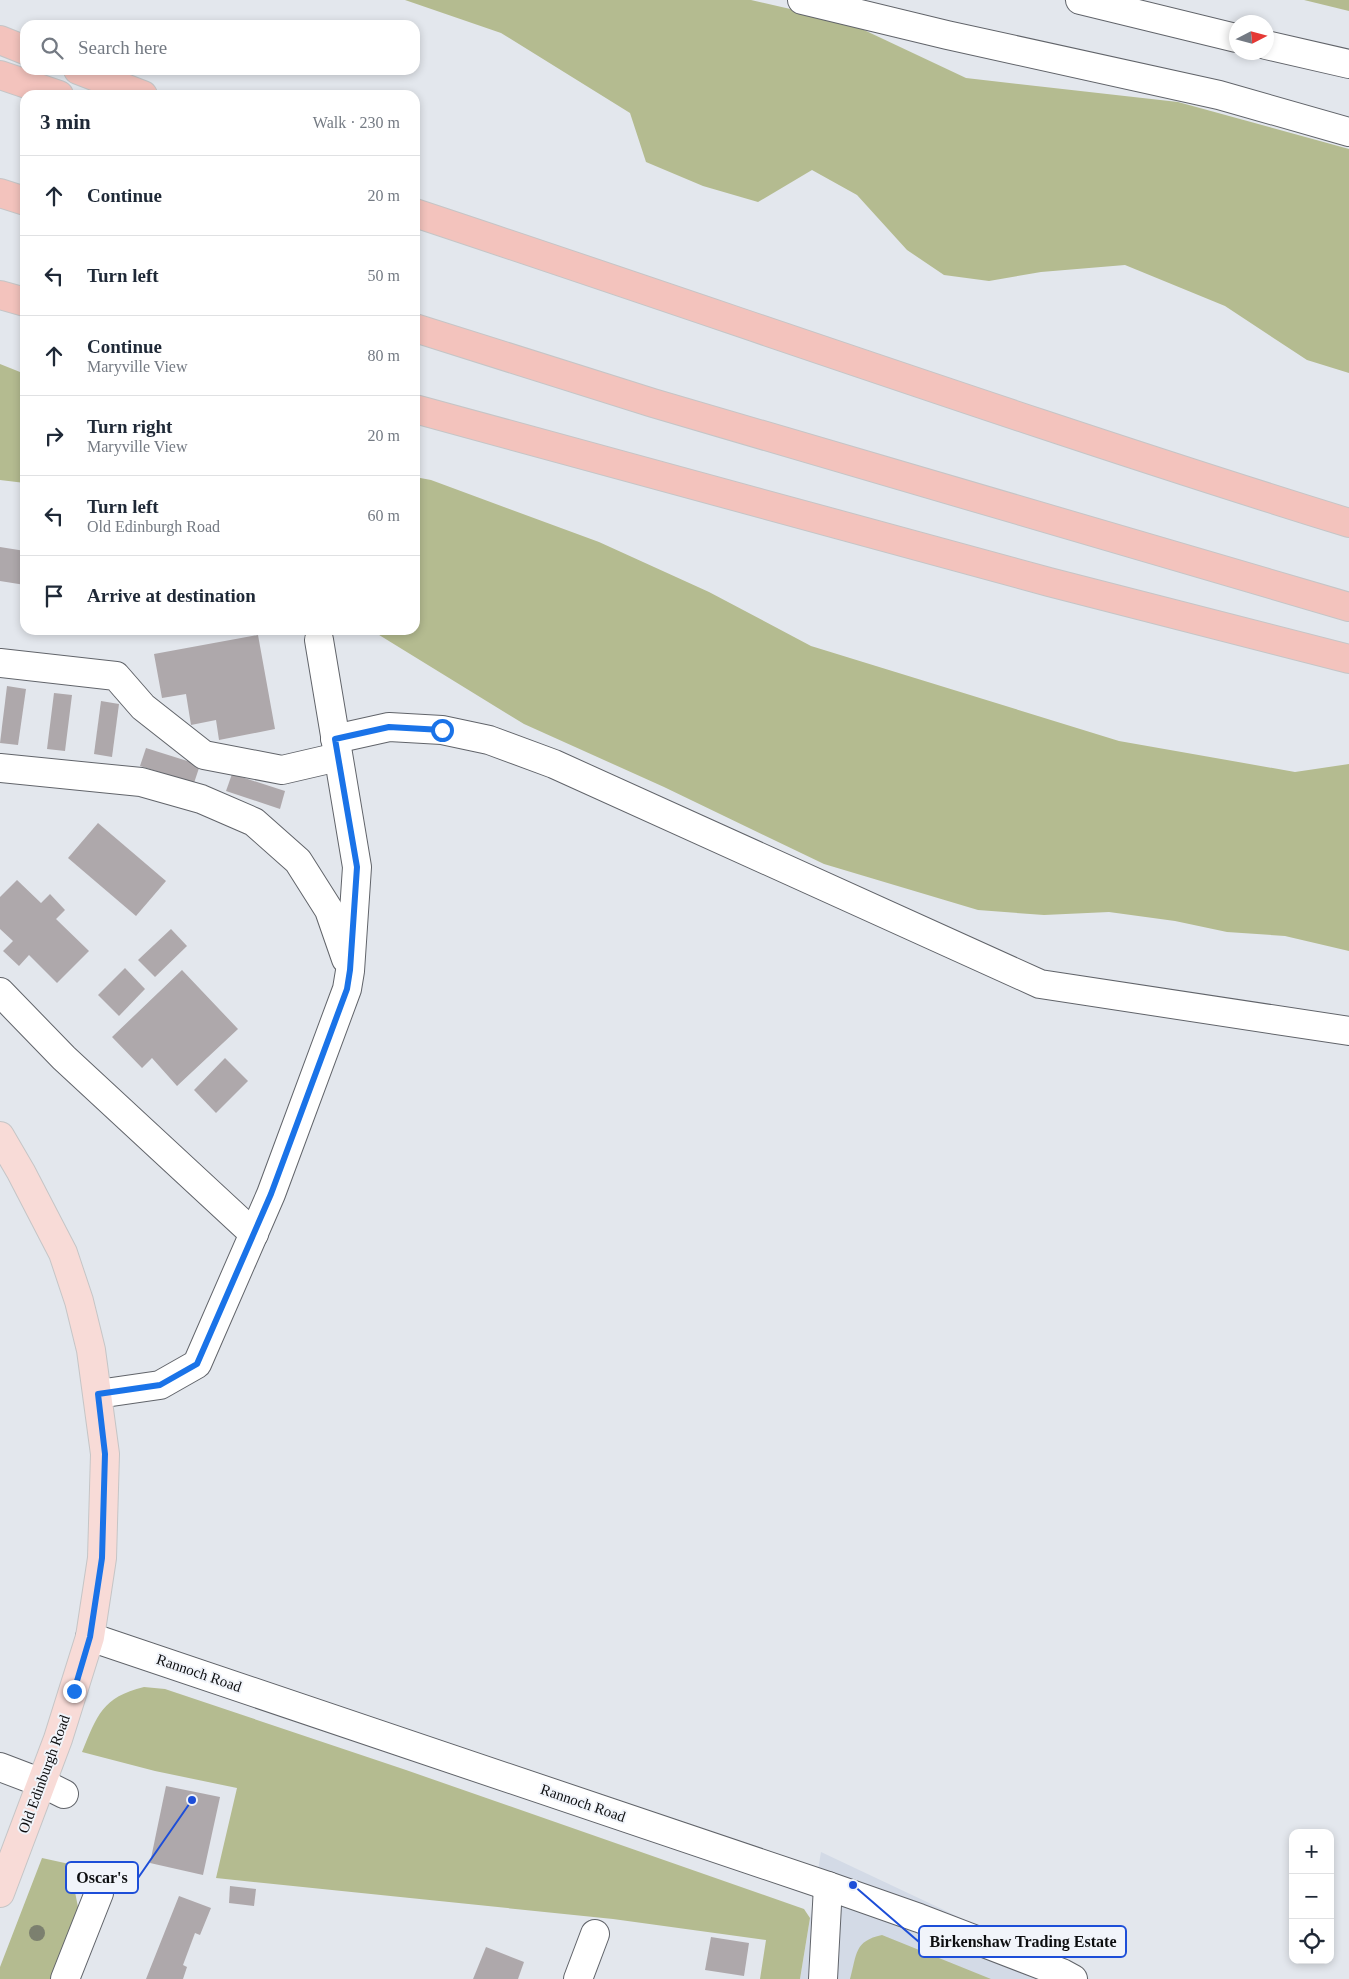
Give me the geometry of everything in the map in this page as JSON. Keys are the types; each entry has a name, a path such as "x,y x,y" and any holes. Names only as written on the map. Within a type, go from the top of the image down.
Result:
{"highway":[{"path":"0,40 20,48"},
{"path":"0,75 44,90"},
{"path":"91,75 129,90"},
{"path":"0,193 20,199"},
{"path":"420,202 657,293"},
{"path":"420,215 657,293 995,410 1193,475 1349,523"},
{"path":"0,295 20,301"},
{"path":"420,330 662,406 1349,607"},
{"path":"420,410 1039,580 1349,659"}],"main road":[{"name":"Old Edinburgh Road","path":"0,1136 21,1172 62,1253 79,1301 91,1350 105,1454 102,1558 90,1637 53,1789 0,1893"}],"street":[{"path":"802,0 947,35 1219,95 1349,132"},
{"path":"1080,0 1229,36"},
{"path":"1274,48 1349,64"},
{"path":"98,1394 160,1385 197,1364 271,1194 348,980 357,867 319,640"},
{"path":"0,663 116,676 142,707 204,755 282,770 389,727 442,730 489,740 554,764 1040,984 1349,1031"},
{"path":"0,768 140,782 201,799 254,822 298,860 329,910 348,980"},
{"path":"0,992 64,1058 254,1234"},
{"name":"Rannoch Road","path":"90,1637 828,1886 1062,1972 1073,1979"},
{"path":"0,1767 53,1789"},
{"path":"823,1979 828,1886"},
{"path":"65,1979 99,1893"},
{"path":"578,1979 596,1934"}],"shaded area":[{"path":"821,1852 1090,1979 800,1979"}],"green space":[{"path":"405,0 751,0 847,22 966,78 1178,102 1349,149 1349,373 1307,360 1225,306 1125,265 1041,272 989,281 944,275 907,250 857,195 812,170 758,202 703,186 646,162 630,113 501,33"},
{"path":"1304,0 1349,0 1349,11"},
{"path":"0,364 20,372 20,482 0,480"},
{"path":"420,478 431,480 599,542 709,592 811,646 1119,741 1295,772 1349,764 1349,951 1285,936 1227,932 1175,921 1109,912 1044,915 978,910 824,864 664,787 524,724 379,635 420,635"},
{"path":"144,1687 165,1689 406,1770 804,1909 810,1918 800,1979 760,1979 766,1940 613,1919 216,1878 237,1788 155,1771 82,1752 97,1718 110,1702 130,1691"},
{"path":"42,1858 83,1867 75,1892 78,1907 50,1979 0,1979 0,1967"},
{"path":"882,1935 991,1979 850,1979 861,1945"}],"building":[{"path":"0,547 20,550 20,584 0,581"},
{"path":"258,635 275,729 219,740 216,720 191,725 186,694 162,698 154,654"},
{"path":"7,686 26,689 18,745 0,743"},
{"path":"54,693 72,695 65,751 47,749"},
{"path":"101,701 119,704 112,757 94,754"},
{"path":"146,748 200,765 194,783 140,766"},
{"path":"232,774 285,791 280,809 226,791"},
{"path":"98,823 166,881 136,916 68,858"},
{"path":"17,880 41,903 50,894 65,910 56,919 89,951 57,983 29,955 19,966 3,951 13,941 0,929 0,897"},
{"path":"171,929 187,946 155,977 138,960"},
{"path":"125,968 145,989 119,1016 98,995"},
{"path":"182,970 238,1029 177,1086 152,1058 142,1068 112,1037"},
{"path":"225,1058 248,1081 216,1113 194,1090"},
{"path":"166,1786 220,1797 203,1875 150,1863"},
{"path":"230,1886 256,1889 254,1906 229,1903"},
{"path":"179,1896 211,1908 200,1935 195,1933 183,1965 187,1967 183,1979 146,1979"},
{"path":"711,1937 749,1943 744,1976 705,1970"},
{"path":"486,1947 524,1962 518,1979 473,1979"}],"place":[{"name":"Oscar's","path":"192,1800"},
{"name":"Birkenshaw Trading Estate","path":"853,1885"}],"route":[{"path":"74,1691 90,1637 102,1558 105,1454 98,1394 160,1385 197,1364 271,1194 347,989 357,867 335,739 389,727 442,730"}]}
